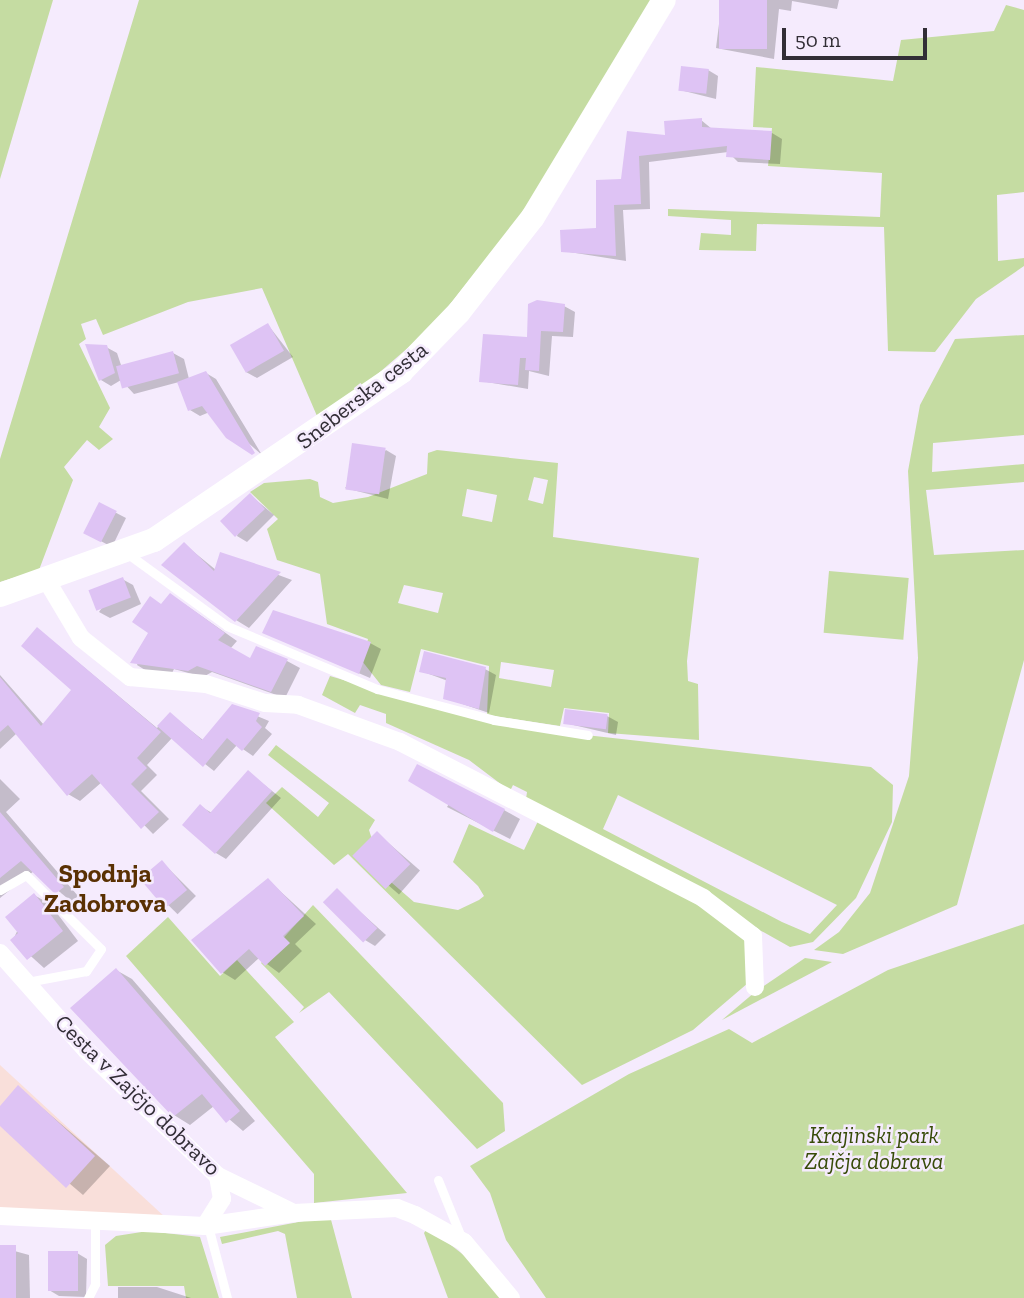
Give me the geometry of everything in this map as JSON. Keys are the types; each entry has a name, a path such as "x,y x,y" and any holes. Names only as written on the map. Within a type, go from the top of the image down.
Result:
{"street":[{"name":"Sneberska cesta","path":"0,595 128,554 349,411 432,343 533,217 664,0"},
{"path":"47,581 81,638 130,677 206,684 265,703 299,705 400,742 703,898 752,936 755,987"},
{"name":"Cesta v Zajčjo dobravo","path":"0,953 25,982 218,1176 294,1213"},
{"path":"207,1226 222,1199 218,1176"},
{"name":"Cesta v Zajčjo dobravo","path":"0,1216 207,1226 294,1213 397,1208 464,1242 511,1298"}],"lane":[{"path":"128,554 227,626 377,689 494,720 588,735"},
{"path":"0,890 26,875 101,949 86,971 25,982"},
{"path":"438,1180 464,1242"},
{"path":"88,1298 95,1284 95,1220"},
{"path":"207,1226 227,1298"}],"shaded area":[{"path":"0,1065 166,1218 0,1213"}],"green space":[{"path":"0,0 53,0 0,179"},
{"path":"139,0 653,0 525,210 432,327 358,391 317,416 262,288 188,302 103,335 96,319 81,324 86,339 79,344 110,408 99,427 113,439 99,450 87,440 64,467 73,480 39,570 0,582 0,459"},
{"path":"1006,5 1024,10 1024,192 997,195 998,261 1024,258 1024,266 976,299 935,352 888,351 884,227 757,224 756,251 699,250 701,233 731,235 731,220 668,216 668,209 880,217 882,173 768,166 772,128 753,127 756,67 893,81 901,40 994,31"},
{"path":"1024,335 1024,435 933,443 932,472 1024,464 1024,482 926,490 934,555 1024,550 1024,660 957,905 843,954 814,950 839,932 870,893 909,776 918,658 908,471 920,405 955,339"},
{"path":"437,450 558,463 553,537 699,558 687,661 688,681 698,684 699,740 608,733 609,713 564,708 560,726 487,715 489,666 421,649 410,692 381,685 362,661 368,639 327,624 320,574 277,560 267,529 278,519 250,492 264,483 310,479 318,482 320,497 333,503 368,497 427,474 428,453","holes":["534,477 548,480 543,504 528,500","467,489 497,495 492,522 462,516","404,585 443,593 438,613 398,603","501,662 554,670 551,687 499,678"]},
{"path":"829,571 909,578 903,640 824,633"},
{"path":"330,676 497,725 871,767 893,785 892,822 856,898 813,942 790,947 526,799 527,792 513,785 510,791 469,760 386,723 386,714 360,705 355,713 322,695","holes":["618,795 837,905 810,934 603,829"]},
{"path":"276,745 375,820 369,830 384,876 414,902 458,910 479,900 484,896 478,886 453,862 469,824 524,850 540,817 700,901 747,938 748,983 693,1030 582,1085 348,854 334,865 266,803 282,787 318,817 329,803 268,755"},
{"path":"313,905 503,1103 505,1131 477,1149 329,992 299,1013 304,1007 261,963"},
{"path":"168,917 220,976 237,960 294,1022 275,1037 407,1193 314,1203 314,1174 126,956"},
{"name":"Krajinski park Zajčja dobrava","path":"1024,924 1024,1298 546,1298 506,1240 490,1193 470,1166 629,1074 729,1029 752,1043 888,970"},
{"path":"805,958 832,962 722,1020 755,992"},
{"path":"330,1216 352,1298 297,1298 285,1234 278,1231 222,1244 220,1237"},
{"path":"428,1227 484,1271 504,1298 448,1298 424,1233"},
{"path":"148,1231 200,1237 219,1298 186,1298 184,1286 108,1286 105,1245 116,1236"}],"building":[{"path":"719,0 767,0 767,49 719,49"},
{"path":"681,66 709,69 706,94 678,91"},
{"path":"702,118 702,127 772,131 770,160 726,157 727,146 639,156 641,204 614,205 616,256 561,252 560,230 596,228 596,180 621,179 627,131 665,135 664,121"},
{"path":"537,300 565,304 563,332 541,331 539,371 525,370 526,358 520,358 518,385 479,382 483,334 527,337 528,304"},
{"path":"268,323 284,351 246,373 230,345"},
{"path":"85,344 107,345 115,373 99,381"},
{"path":"173,351 179,373 122,388 116,366"},
{"path":"206,371 255,453 252,455 226,438 202,406 188,411 177,382"},
{"path":"352,443 386,448 379,494 345,490"},
{"path":"250,493 265,509 235,537 220,521"},
{"path":"99,502 117,511 101,542 83,533"},
{"path":"184,542 214,571 220,552 281,572 235,622 161,565"},
{"path":"123,577 131,598 96,611 88,590"},
{"path":"170,593 225,633 218,640 250,658 256,646 288,659 271,692 197,666 188,671 130,663 148,633 132,622 150,596 161,604"},
{"path":"273,610 371,642 359,674 262,633"},
{"path":"37,627 161,732 137,758 147,768 131,784 159,812 141,829 92,774 67,796 8,725 0,732 0,677 41,726 71,690 21,646"},
{"path":"424,651 486,667 479,709 443,699 446,678 419,672"},
{"path":"232,704 260,713 256,721 262,727 242,751 227,738 203,767 157,726 170,712 202,740"},
{"path":"565,709 608,714 606,729 563,724"},
{"path":"417,764 505,809 493,832 408,781"},
{"path":"248,770 272,791 215,854 182,825 200,804 210,813"},
{"path":"0,812 64,887 55,894 21,861 0,878"},
{"path":"377,831 410,864 385,889 352,856"},
{"path":"162,860 187,890 165,909 140,879"},
{"path":"268,878 304,916 283,936 290,943 265,966 249,949 221,974 191,940"},
{"path":"337,888 377,928 363,942 323,902"},
{"path":"34,893 63,931 27,960 10,940 18,933 5,917"},
{"path":"116,968 240,1111 226,1123 202,1094 173,1117 70,1008"},
{"path":"18,1085 95,1156 66,1188 0,1126 0,1106"},
{"path":"0,1245 16,1245 16,1298 0,1298"},
{"path":"48,1251 78,1251 78,1291 48,1291"}],"district":[{"name":"Spodnja Zadobrova","path":"105,889"}]}
